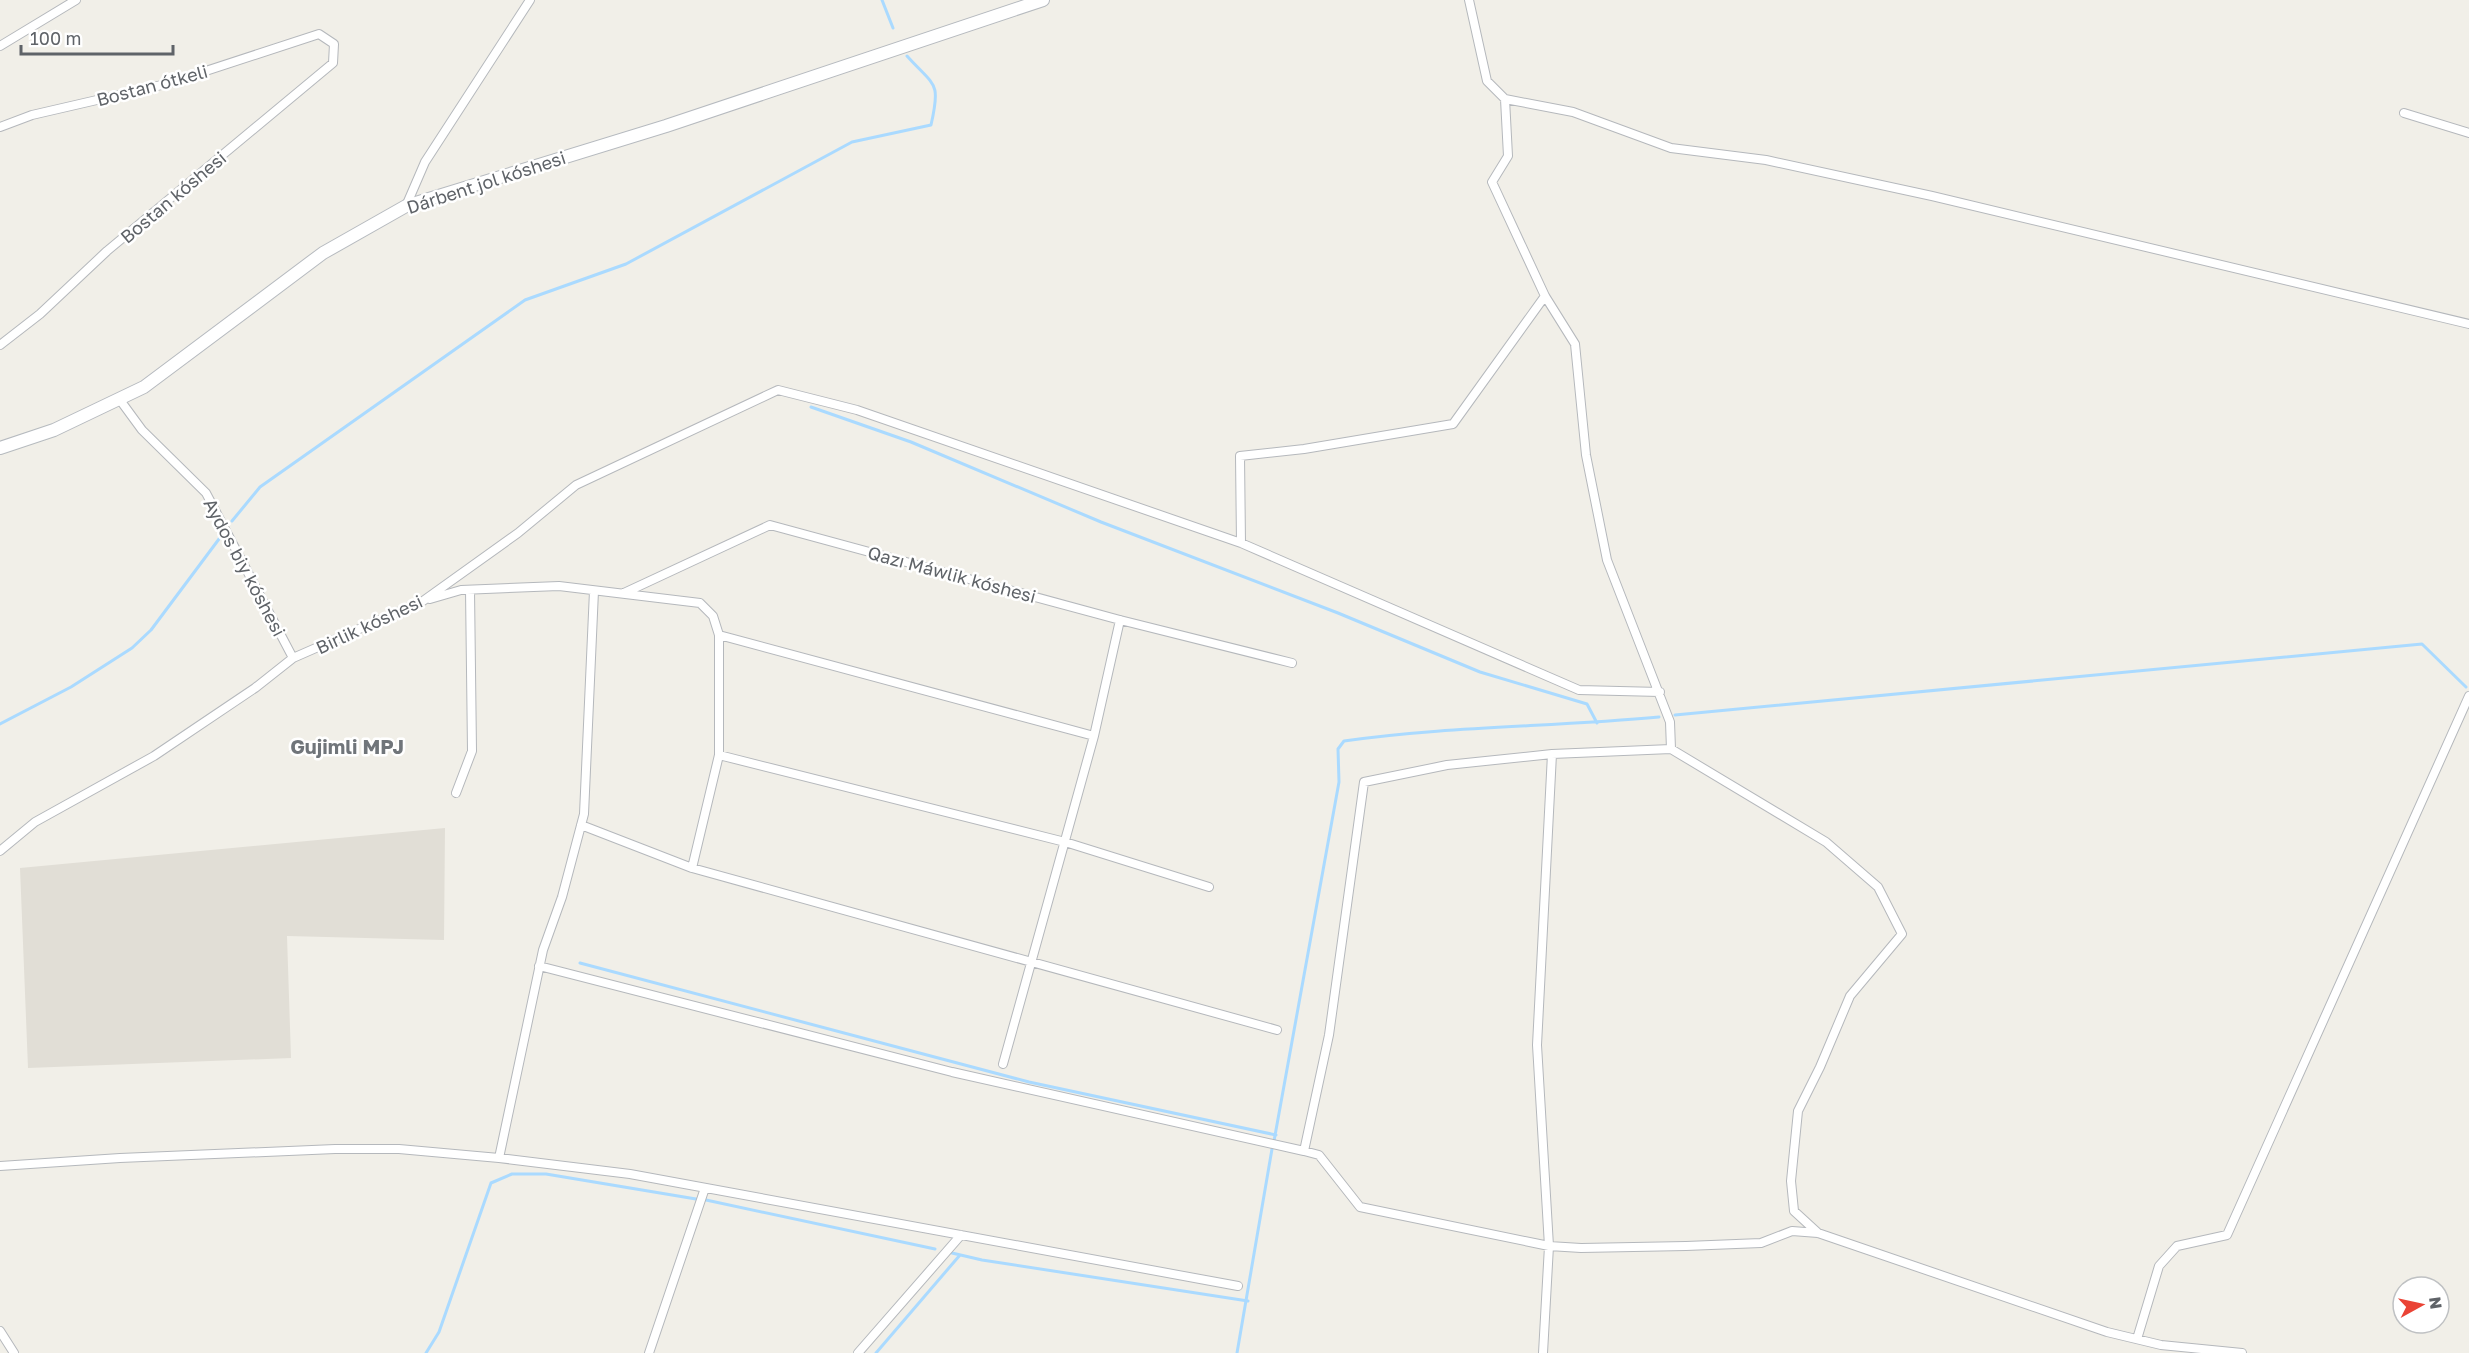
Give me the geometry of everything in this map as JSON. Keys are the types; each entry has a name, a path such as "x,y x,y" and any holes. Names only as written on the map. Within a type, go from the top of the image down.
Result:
{"main road":[{"name":"Dárbent jol kóshesi","path":"0,448 54,430 144,387 323,253 406,206 666,126 1042,0"}],"street":[{"path":"0,46 76,0"},
{"path":"406,206 425,162 530,0"},
{"path":"1469,0 1487,81 1505,99 1573,112 1671,148 1766,160 1932,196 2469,324"},
{"name":"Bostan ótkeli","path":"0,127 32,115 166,84 320,34 334,44"},
{"name":"Bostan kóshesi","path":"0,345 40,314 107,251 333,63 334,44"},
{"path":"1505,99 1508,156 1492,182 1545,297 1575,344 1586,454 1607,560 1660,692 1670,722 1671,749"},
{"path":"2403,113 2469,133"},
{"path":"1545,297 1453,424 1304,449 1240,456 1241,543 1579,690 1660,692"},
{"name":"Birlik kóshesi","path":"0,851 35,822 154,756 255,688 293,658 423,601 518,533 576,484 774,391 783,389 857,410 1241,543"},
{"name":"Aydos biy kóshesi","path":"120,400 142,430 206,493 293,658"},
{"name":"Qazı Máwlik kóshesi","path":"622,594 770,525 1120,620 1292,663"},
{"path":"423,601 461,590 559,586 700,603 713,616 719,635 719,755 692,868"},
{"path":"456,793 472,751 470,590"},
{"path":"499,1158 539,966 562,897 581,825 594,591"},
{"path":"1003,1065 1094,736 1120,620"},
{"path":"719,635 1094,736"},
{"path":"2137,1339 2159,1266 2177,1246 2227,1235 2469,696"},
{"path":"1304,1151 1329,1035 1364,782 1447,765 1552,754 1671,749 1826,842 1878,887 1902,934 1850,996 1820,1067 1798,1111 1791,1181 1794,1211 1818,1233"},
{"path":"1543,1353 1549,1246 1537,1045 1552,754"},
{"path":"719,755 1065,842 1209,887"},
{"path":"581,825 692,868 1277,1030"},
{"path":"539,966 952,1072 1319,1155 1360,1207 1549,1246 1581,1248 1761,1243 1792,1231 1818,1233 2108,1332 2161,1345 2242,1353"},
{"path":"0,1166 120,1158 335,1149 399,1149 499,1158 630,1174 1238,1286"},
{"path":"649,1353 705,1188"},
{"path":"858,1353 961,1235"},
{"path":"0,1331 14,1353"}],"shaded area":[{"path":"445,828 444,940 287,936 291,1058 28,1068 20,868"}],"waterway":[{"path":"882,0 893,28"},
{"path":"232,521 260,487 525,300 626,264 852,142 931,125 935,100 933,86 907,56"},
{"path":"811,407 911,442 1101,522 1338,613 1480,672 1587,704 1597,723"},
{"path":"0,724 71,687 132,648 151,630 222,535"},
{"path":"1675,715 2422,644 2466,687"},
{"path":"1274,1141 1339,782 1338,749 1344,741 1422,732 1659,717"},
{"path":"580,963 1029,1082 1276,1135"},
{"path":"1237,1353 1272,1149"},
{"path":"426,1353 439,1332 491,1183 512,1174 546,1174 696,1199"},
{"path":"706,1200 935,1249"},
{"path":"952,1253 982,1260 1248,1301"},
{"path":"876,1353 960,1255"}],"district":[{"name":"Gujimli MPJ","path":"347,746"}]}
